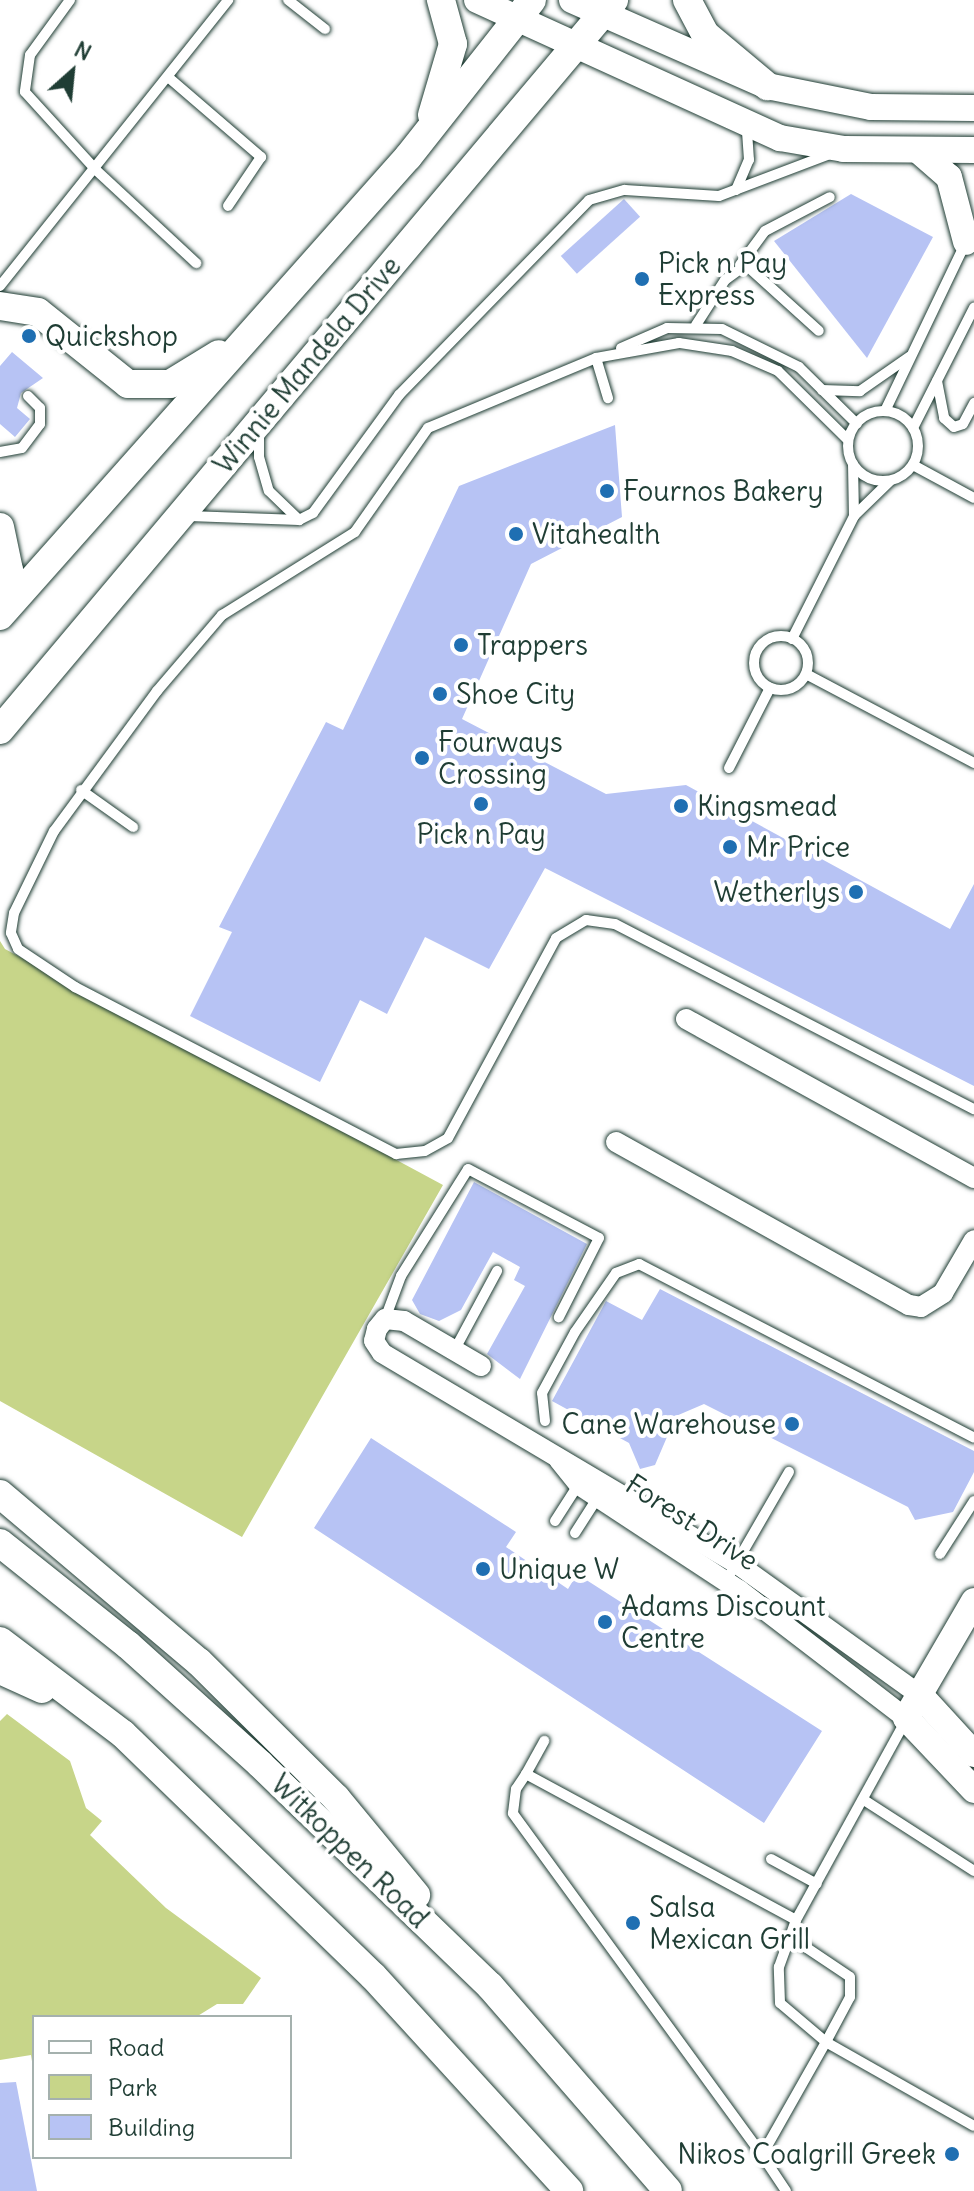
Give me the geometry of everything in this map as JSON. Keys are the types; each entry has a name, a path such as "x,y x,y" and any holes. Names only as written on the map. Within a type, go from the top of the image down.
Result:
{"main road":[{"path":"426,134 453,44 441,0"},
{"path":"687,0 706,35 767,86"},
{"name":"Winnie Mandela Drive","path":"0,730 175,518 260,424 577,50 608,7"},
{"name":"Winnie Mandela Drive","path":"0,616 426,134 524,10"},
{"path":"0,306 38,312 104,371 140,386 183,379 256,328"},
{"path":"0,527 9,570 0,598"},
{"path":"0,1494 127,1596 336,1798 490,1986"},
{"name":"Witkoppen Road","path":"3,1553 238,1744 490,1986 668,2191"},
{"path":"0,1641 123,1734 373,1976 569,2191"},
{"path":"0,1670 123,1734"}],"street":[{"path":"477,0 524,10 577,50 747,126 844,149 920,152 974,150"},
{"path":"572,0 608,7 767,86 871,107 974,108"},
{"path":"920,152 949,177 970,236"},
{"path":"686,1019 974,1178"},
{"path":"616,1142 909,1305 931,1304 943,1293 974,1240"},
{"path":"385,1319 404,1321 481,1366"},
{"name":"Forest Drive","path":"385,1319 374,1341 382,1353 559,1460 926,1699 974,1754"},
{"name":"Forest Drive","path":"731,1572 908,1727 974,1790"},
{"path":"926,1699 974,1601"},
{"path":"908,1727 974,1634"}],"lane":[{"path":"70,0 30,55 25,92 96,170 196,263"},
{"path":"0,286 96,170 228,0"},
{"path":"288,0 325,29"},
{"path":"168,77 261,157 228,206"},
{"path":"736,190 749,160 747,126"},
{"path":"175,518 299,520 323,503 399,395 589,200 625,190 701,196 736,190 844,149"},
{"path":"696,325 765,231 830,197"},
{"path":"848,440 857,424 885,411 970,236"},
{"path":"740,265 756,269 819,331"},
{"path":"913,465 913,428 974,308"},
{"path":"857,424 776,351 696,325 653,332 616,351 420,433 355,532 222,615 81,790 33,869 14,913 11,933 18,949 75,987 396,1154 425,1151 448,1138 556,938 586,920 615,924 974,1109"},
{"path":"616,351 679,343 750,357 813,401 848,440 853,464 854,516"},
{"path":"822,390 860,391 910,357"},
{"path":"596,358 608,398"},
{"path":"937,381 944,418 954,427 963,424 974,403"},
{"path":"0,452 22,448 40,424 40,408 28,396"},
{"path":"885,411 913,428"},
{"path":"260,424 259,457 269,491 299,520"},
{"path":"853,464 869,478 890,481"},
{"path":"792,639 854,516 890,481 913,465"},
{"path":"913,465 974,498"},
{"path":"775,637 792,639 805,650 806,674 795,687 770,688 755,669 756,652 775,637"},
{"path":"806,674 974,763"},
{"path":"729,768 770,688"},
{"path":"81,790 133,827"},
{"path":"385,1319 401,1276 468,1169 599,1238 559,1317"},
{"path":"545,1421 542,1393 575,1332 616,1273 639,1264 974,1438"},
{"path":"454,1351 497,1271"},
{"path":"731,1572 789,1472"},
{"path":"555,1521 583,1477"},
{"path":"575,1533 602,1490"},
{"path":"940,1554 974,1501"},
{"path":"908,1727 796,1920 779,1967 780,2003 826,2042 974,2126"},
{"path":"544,1741 526,1774 513,1813 786,2191"},
{"path":"526,1774 796,1920"},
{"path":"864,1800 974,1871"},
{"path":"771,1859 817,1884"},
{"path":"762,2155 850,1997 850,1977 789,1936"}],"green space":[{"path":"0,941 5,949 443,1185 242,1537 0,1401"},
{"path":"7,1714 70,1761 86,1808 102,1821 90,1835 166,1908 261,1978 243,2004 217,2004 199,2015 32,2015 32,2061 31,2055 0,2060 0,1721"}],"building":[{"path":"851,194 933,237 867,358 774,241"},
{"path":"624,199 640,217 577,274 561,256"},
{"path":"12,352 43,378 21,393 17,408 30,419 15,437 0,424 0,366"},
{"name":"Fourways Crossing","path":"615,425 622,517 531,564 462,719 606,794 686,785 950,929 974,884 974,1086 545,868 489,969 425,937 387,1014 360,1000 320,1082 190,1016 232,932 219,927 326,722 343,730 459,486"},
{"path":"474,1182 587,1244 520,1379 487,1354 525,1286 514,1280 520,1267 493,1252 461,1310 439,1321 420,1314 412,1300"},
{"path":"660,1289 974,1451 974,1472 953,1512 915,1520 908,1507 704,1404 676,1416 655,1465 640,1469 629,1443 552,1401 606,1301 642,1320"},
{"path":"371,1438 516,1532 506,1547 568,1589 577,1574 822,1731 764,1823 314,1528"},
{"path":"16,2082 37,2191 0,2191 0,2083"}],"place":[{"name":"Pick n Pay Express","path":"642,279"},
{"name":"Quickshop","path":"29,336"},
{"name":"Fournos Bakery","path":"607,491"},
{"name":"Vitahealth","path":"516,534"},
{"name":"Trappers","path":"461,645"},
{"name":"Shoe City","path":"440,694"},
{"name":"Fourways Crossing","path":"422,758"},
{"name":"Pick n Pay","path":"481,804"},
{"name":"Kingsmead","path":"681,806"},
{"name":"Mr Price","path":"730,847"},
{"name":"Wetherlys","path":"856,892"},
{"name":"Cane Warehouse","path":"792,1424"},
{"name":"Unique W","path":"483,1569"},
{"name":"Adams Discount Centre","path":"605,1622"},
{"name":"Salsa Mexican Grill","path":"633,1923"},
{"name":"Nikos Coalgrill Greek","path":"952,2154"}]}
